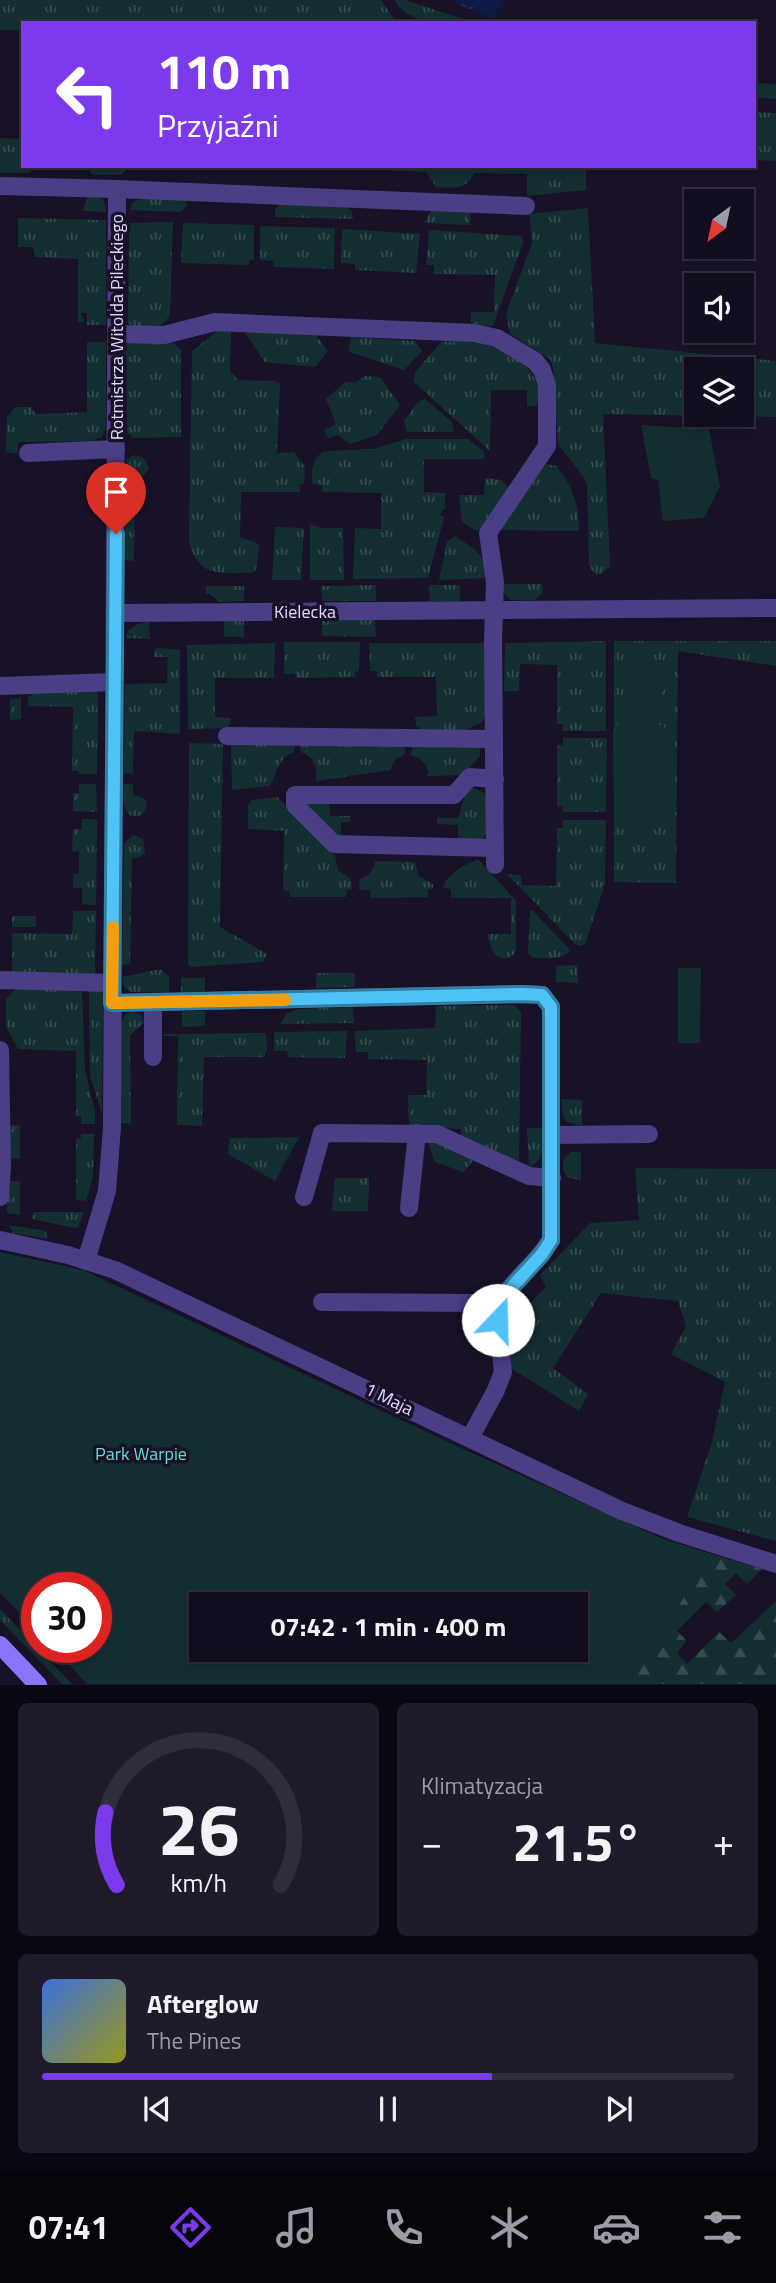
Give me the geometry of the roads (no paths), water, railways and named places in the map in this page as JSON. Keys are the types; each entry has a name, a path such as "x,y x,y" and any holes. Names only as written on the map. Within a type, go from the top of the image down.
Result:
{"main road":[{"path":"0,1645 37,1685"}],"street":[{"name":"Rotmistrza Witolda Pileckiego","path":"0,186 526,206"},
{"name":"Rotmistrza Witolda Pileckiego","path":"86,1261 107,1191 112,1127 117,189"},
{"path":"117,334 164,335 215,322 474,333 497,338 535,361 542,370 547,385 547,446 488,533 495,582 495,611 495,739 495,779 495,856 334,844 295,805 295,794 453,795 470,777 495,779"},
{"path":"28,453 116,449"},
{"name":"Kielecka","path":"116,613 776,608"},
{"path":"0,686 114,682"},
{"path":"228,736 495,739"},
{"path":"0,980 112,983"},
{"path":"112,1003 542,995 551,1007 551,1240 496,1308 502,1372 496,1390 470,1438"},
{"path":"153,1003 153,1057"},
{"path":"0,1050 0,1197"},
{"path":"304,1197 322,1133 437,1134 530,1177 552,1178"},
{"path":"409,1208 417,1133"},
{"path":"552,1135 649,1134"},
{"name":"1 Maja","path":"0,1240 50,1250 143,1282 622,1511 679,1533 776,1564"},
{"path":"322,1302 480,1303 496,1308"}],"water":[{"path":"450,0 503,0 493,19"}],"park label":[{"name":"Park Warpie","path":"141,1454"}]}
